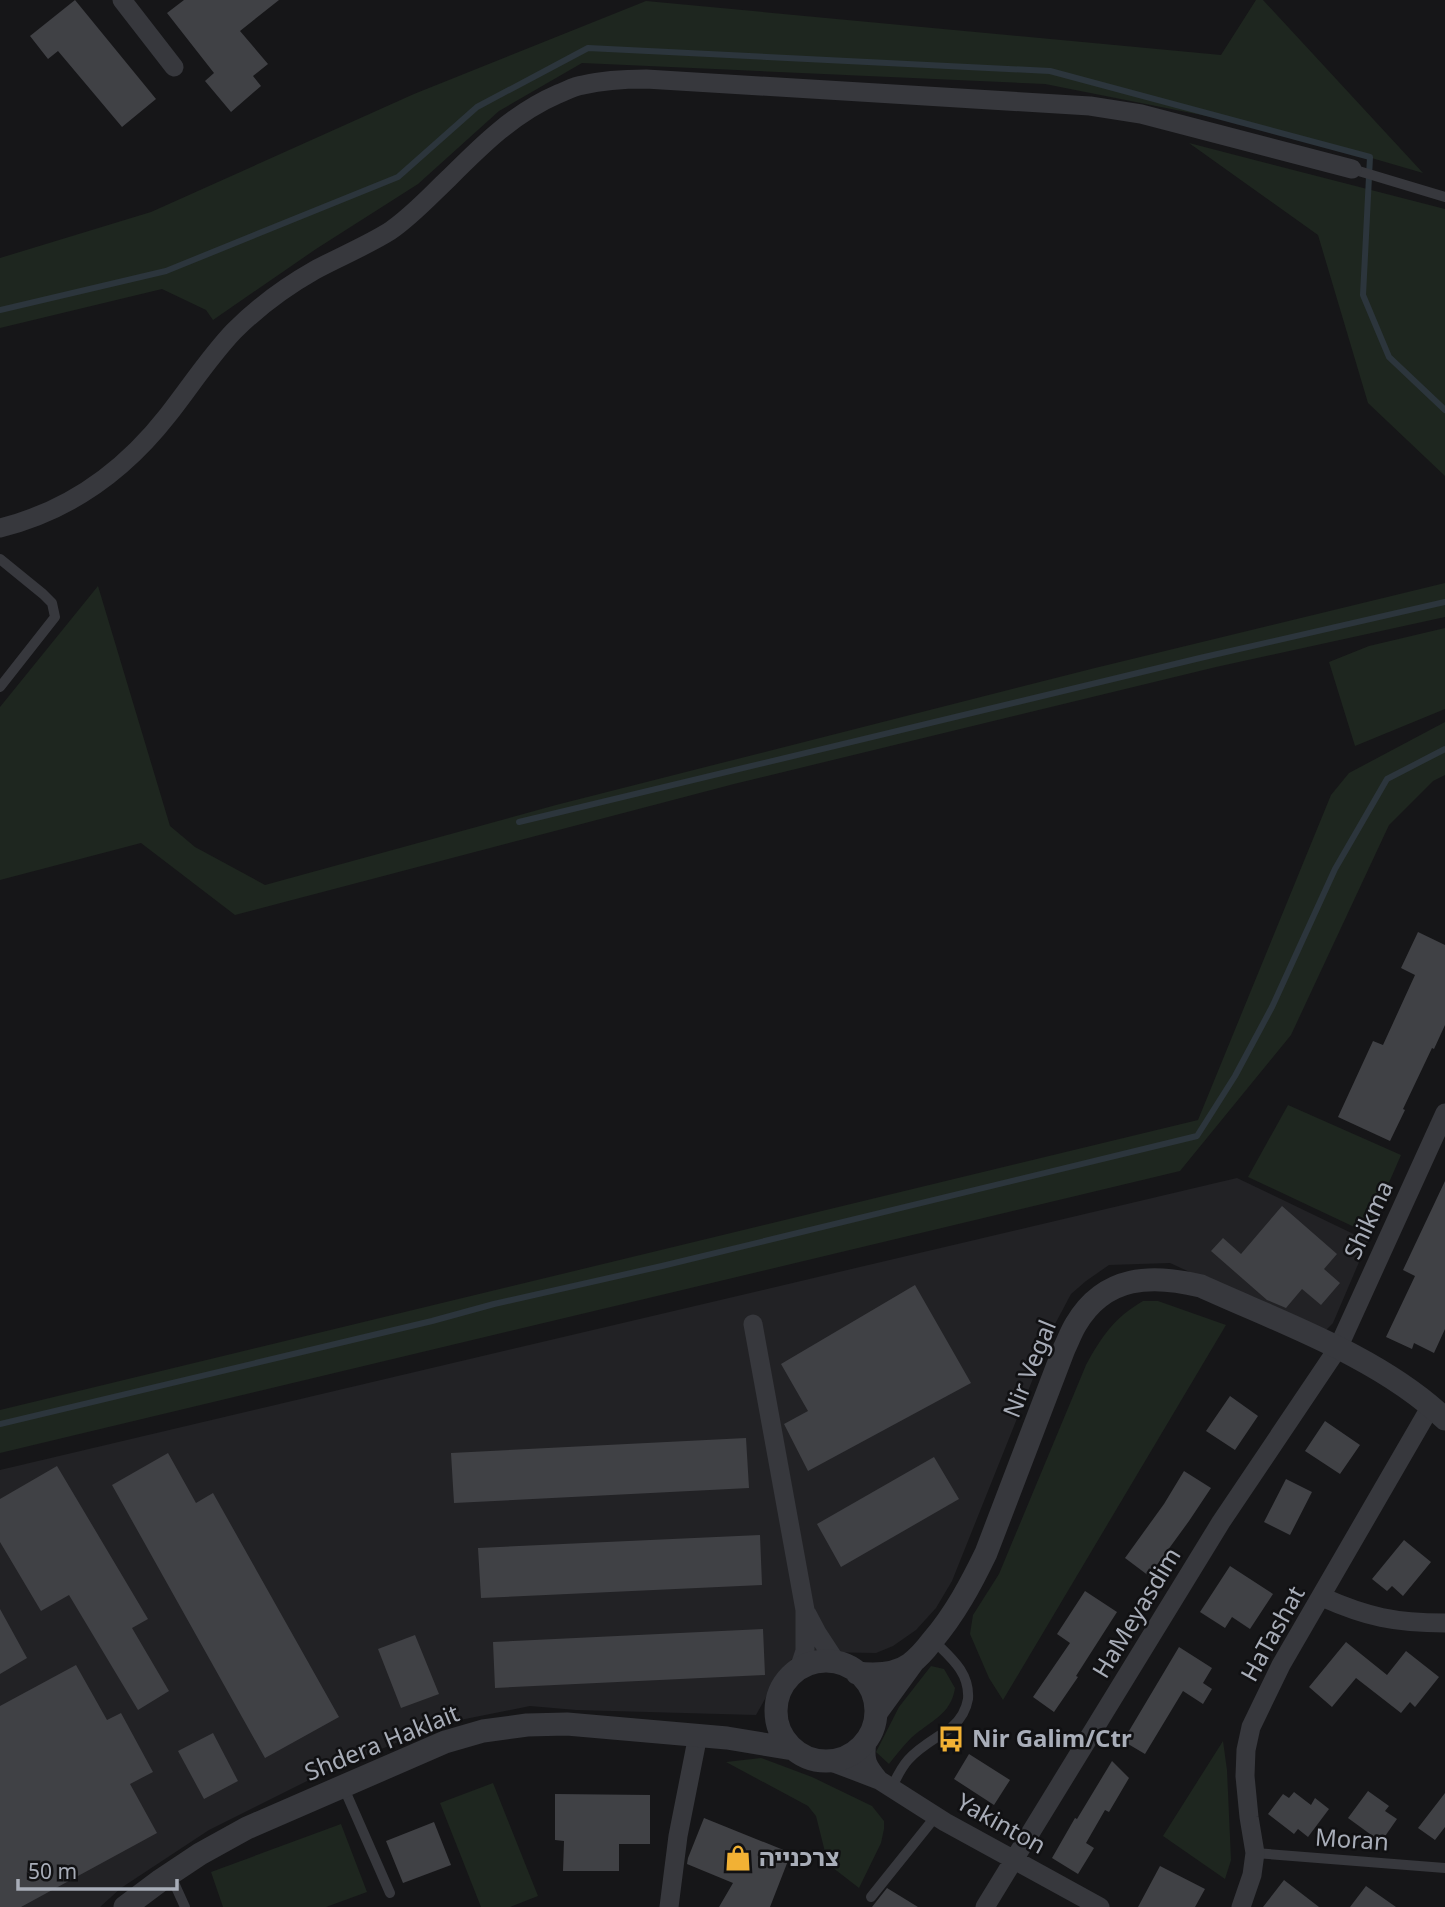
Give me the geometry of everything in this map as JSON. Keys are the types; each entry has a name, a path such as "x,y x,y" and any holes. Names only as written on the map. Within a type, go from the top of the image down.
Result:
{"street":[{"path":"122,0 174,67"},
{"path":"0,528 67,503 94,486 124,463 148,439 231,334 253,313 280,292 390,230 417,210 493,135 523,111 580,85 615,79 646,79 1090,106 1141,114 1352,169"},
{"name":"Shikma","path":"1338,1348 1445,1113"},
{"name":"Nir Vegal","path":"858,1673 898,1670 910,1664 944,1627 974,1579 986,1553 1076,1324 1100,1297 1120,1285 1156,1278 1201,1286 1338,1348 1407,1387 1438,1413"},
{"path":"753,1324 805,1610 805,1651 799,1670"},
{"name":"HaMeyasdim","path":"985,1907 1222,1522 1338,1348"},
{"name":"HaTashat","path":"1241,1907 1252,1875 1255,1853 1245,1776 1246,1750 1251,1727 1282,1665 1322,1597 1438,1413"},
{"path":"1322,1597 1371,1616 1401,1622 1445,1623"},
{"path":"805,1610 836,1662"},
{"name":"Nir Vegal","path":"876,1713 917,1657"},
{"path":"867,1741 840,1760 824,1762 807,1758 793,1749 782,1736 776,1721 776,1704 781,1688 791,1675 804,1666 820,1662 836,1662 858,1673 872,1693 876,1713 864,1755 867,1766 885,1785"},
{"name":"Shdera Haklait","path":"727,1738 746,1734 760,1725 776,1704"},
{"name":"Shdera Haklait","path":"125,1907 200,1854 247,1828 445,1742 483,1731 527,1725 567,1724 727,1738 793,1749"},
{"path":"669,1907 678,1836 698,1735"},
{"name":"Yakinton","path":"830,1761 885,1785 1100,1907"}],"lane":[{"path":"1352,169 1445,197"},
{"path":"0,559 52,603 55,617 0,687"},
{"path":"885,1785 909,1758 960,1719 967,1707 966,1678 959,1665 933,1640"},
{"path":"343,1786 390,1893"},
{"path":"871,1897 936,1816"},
{"name":"Moran","path":"1255,1853 1445,1868"},
{"path":"170,1874 185,1907"}],"shaded area":[{"path":"1256,0 1263,0 1423,173 1272,129 1045,84 582,63 499,111 418,184 316,249 213,320 206,310 162,289 0,328 0,258 151,212 414,94 646,1 1221,55"},
{"path":"1189,143 1445,209 1445,476 1368,403 1318,235"},
{"path":"1445,583 1445,617 1216,667 734,784 235,915 141,843 0,880 0,707 98,586 170,826 195,847 265,885 556,805 1095,668"},
{"path":"1445,628 1445,709 1355,746 1329,662 1369,646"},
{"path":"1445,722 1445,775 1433,781 1389,825 1291,1035 1180,1171 0,1453 0,1410 1198,1120 1331,795 1349,773"},
{"path":"1288,1105 1401,1155 1367,1233 1248,1177"},
{"path":"1237,1178 1368,1241 1333,1323 1323,1333 1170,1263 1109,1265 1086,1281 1071,1294 1054,1326 952,1581 936,1608 916,1630 893,1646 876,1653 818,1652 792,1659 778,1676 756,1715 576,1710 530,1706 445,1723 325,1772 209,1830 121,1888 100,1907 0,1907 0,1470"},
{"path":"1143,1301 1158,1301 1226,1325 1003,1700 989,1678 970,1634 973,1615 999,1574 1086,1365 1110,1329 1124,1314"},
{"path":"931,1666 944,1669 955,1688 953,1697 939,1717 911,1738 889,1764 876,1752 899,1707"},
{"path":"1223,1741 1231,1860 1225,1879 1163,1836"},
{"path":"761,1758 812,1777 872,1806 884,1821 881,1843 859,1888 828,1864 816,1816 808,1806 726,1762"},
{"path":"493,1783 538,1896 510,1907 481,1907 440,1803"},
{"path":"341,1824 367,1892 326,1907 223,1907 211,1872"}],"building":[{"path":"75,0 156,99 122,127 58,51 48,59 30,36"},
{"path":"184,0 279,0 240,31 268,64 253,76 261,86 231,112 205,81 214,73 167,13"},
{"path":"1418,932 1445,945 1445,1025 1390,1141 1338,1117 1373,1041 1383,1045 1415,975 1401,968"},
{"path":"1445,1181 1445,1329 1434,1353 1414,1343 1412,1349 1386,1337 1415,1276 1403,1270"},
{"path":"1282,1206 1337,1254 1324,1269 1340,1283 1321,1305 1302,1289 1286,1308 1267,1300 1211,1251 1223,1238 1241,1254"},
{"path":"915,1285 971,1383 808,1471 784,1424 808,1411 781,1364"},
{"path":"1230,1396 1258,1416 1235,1450 1206,1431"},
{"path":"1325,1421 1360,1445 1340,1474 1305,1451"},
{"path":"746,1438 749,1488 454,1503 451,1453"},
{"path":"168,1453 196,1503 213,1493 339,1717 265,1758 112,1485"},
{"path":"934,1457 959,1499 841,1567 817,1524"},
{"path":"57,1466 148,1619 132,1628 169,1691 138,1710 69,1595 41,1611 0,1542 0,1499"},
{"path":"1184,1471 1211,1488 1149,1576 1125,1558"},
{"path":"1286,1479 1312,1492 1290,1535 1264,1522"},
{"path":"760,1535 762,1585 481,1598 478,1548"},
{"path":"1404,1540 1431,1562 1403,1596 1392,1586 1387,1591 1372,1579"},
{"path":"1230,1566 1273,1594 1250,1629 1232,1617 1225,1628 1200,1612"},
{"path":"1085,1591 1117,1612 1054,1712 1033,1697 1070,1643 1057,1634"},
{"path":"0,1609 27,1658 0,1674"},
{"path":"763,1629 765,1675 495,1688 493,1642"},
{"path":"415,1635 439,1694 401,1708 378,1649"},
{"path":"1346,1642 1387,1675 1406,1651 1439,1677 1415,1707 1410,1702 1401,1713 1356,1678 1332,1707 1309,1687"},
{"path":"1179,1647 1212,1668 1203,1683 1212,1689 1203,1704 1183,1691 1145,1754 1123,1741"},
{"path":"76,1665 107,1720 121,1713 153,1772 130,1784 157,1833 21,1907 0,1907 0,1706"},
{"path":"213,1733 238,1781 204,1799 178,1751"},
{"path":"969,1754 1010,1780 994,1805 954,1779"},
{"path":"1112,1761 1129,1778 1109,1812 1105,1810 1086,1843 1094,1848 1078,1874 1052,1858"},
{"path":"1368,1791 1389,1806 1385,1811 1397,1819 1381,1842 1348,1818"},
{"path":"1294,1792 1311,1805 1315,1798 1329,1809 1308,1837 1298,1829 1294,1834 1268,1814 1283,1794 1289,1798"},
{"path":"1445,1793 1445,1827 1435,1840 1418,1828"},
{"path":"555,1794 650,1795 650,1844 619,1844 619,1871 563,1871 564,1841 555,1840"},
{"name":"צרכנייה","path":"704,1818 791,1853 770,1907 719,1907 733,1883 687,1864"},
{"path":"434,1822 451,1865 403,1883 386,1841"},
{"path":"1160,1866 1205,1889 1195,1907 1138,1907"},
{"path":"1284,1880 1319,1907 1263,1907"},
{"path":"1366,1886 1396,1907 1350,1907"},
{"path":"887,1888 918,1907 872,1907"}],"waterway":[{"path":"0,310 166,271 398,177 477,107 588,48 1050,71 1370,157 1363,295 1389,357 1445,410"},
{"path":"519,822 1200,658 1445,602"},
{"path":"0,1424 1197,1136 1235,1076 1272,1007 1335,869 1387,779 1445,749"}],"place":[{"name":"Nir Galim/Ctr","path":"951,1739"},
{"name":"צרכנייה","path":"738,1858"}]}
